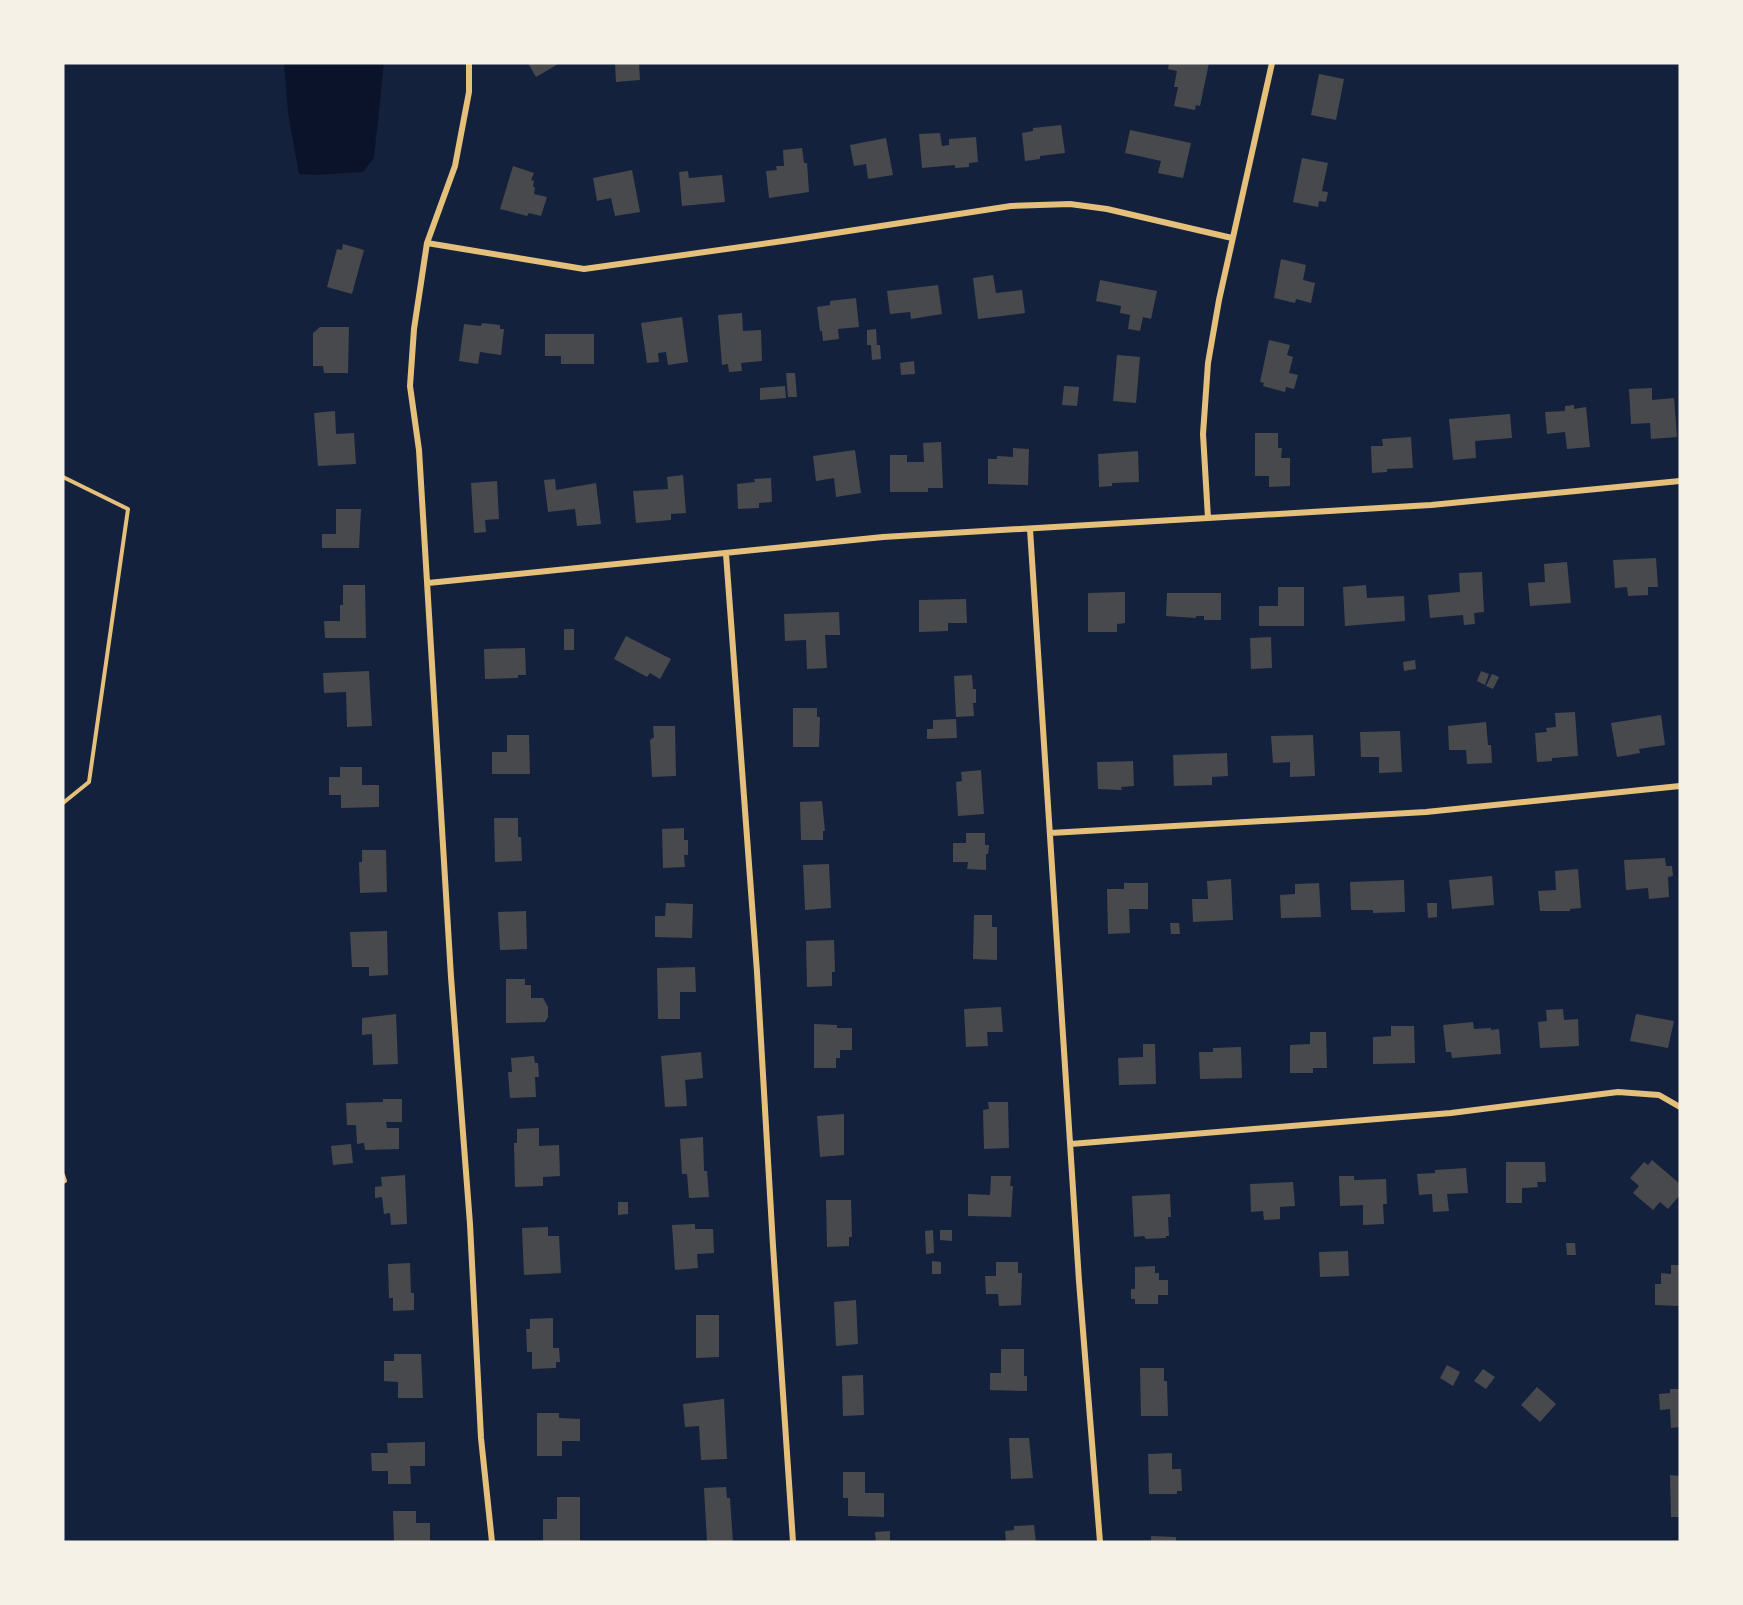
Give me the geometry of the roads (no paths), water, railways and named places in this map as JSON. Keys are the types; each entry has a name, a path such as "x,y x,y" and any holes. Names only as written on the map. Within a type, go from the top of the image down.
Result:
{"street":[{"path":"469,63 469,92 455,165 427,243 414,329 410,386 419,450 451,977 470,1224 481,1437 492,1542"},
{"path":"1208,518 1203,434 1208,363 1232,238 1272,63"},
{"path":"427,243 584,269 1011,206 1070,204 1107,209 1232,238"},
{"path":"428,583 883,537 1431,505 1680,481"},
{"path":"1030,529 1079,1281 1100,1542"},
{"path":"726,554 757,972 793,1542"},
{"path":"1050,833 1426,812 1680,786"},
{"path":"1071,1144 1451,1113 1618,1092 1659,1095 1680,1107"}],"water":[{"path":"284,63 384,63 374,158 363,172 299,174 288,113"}]}
